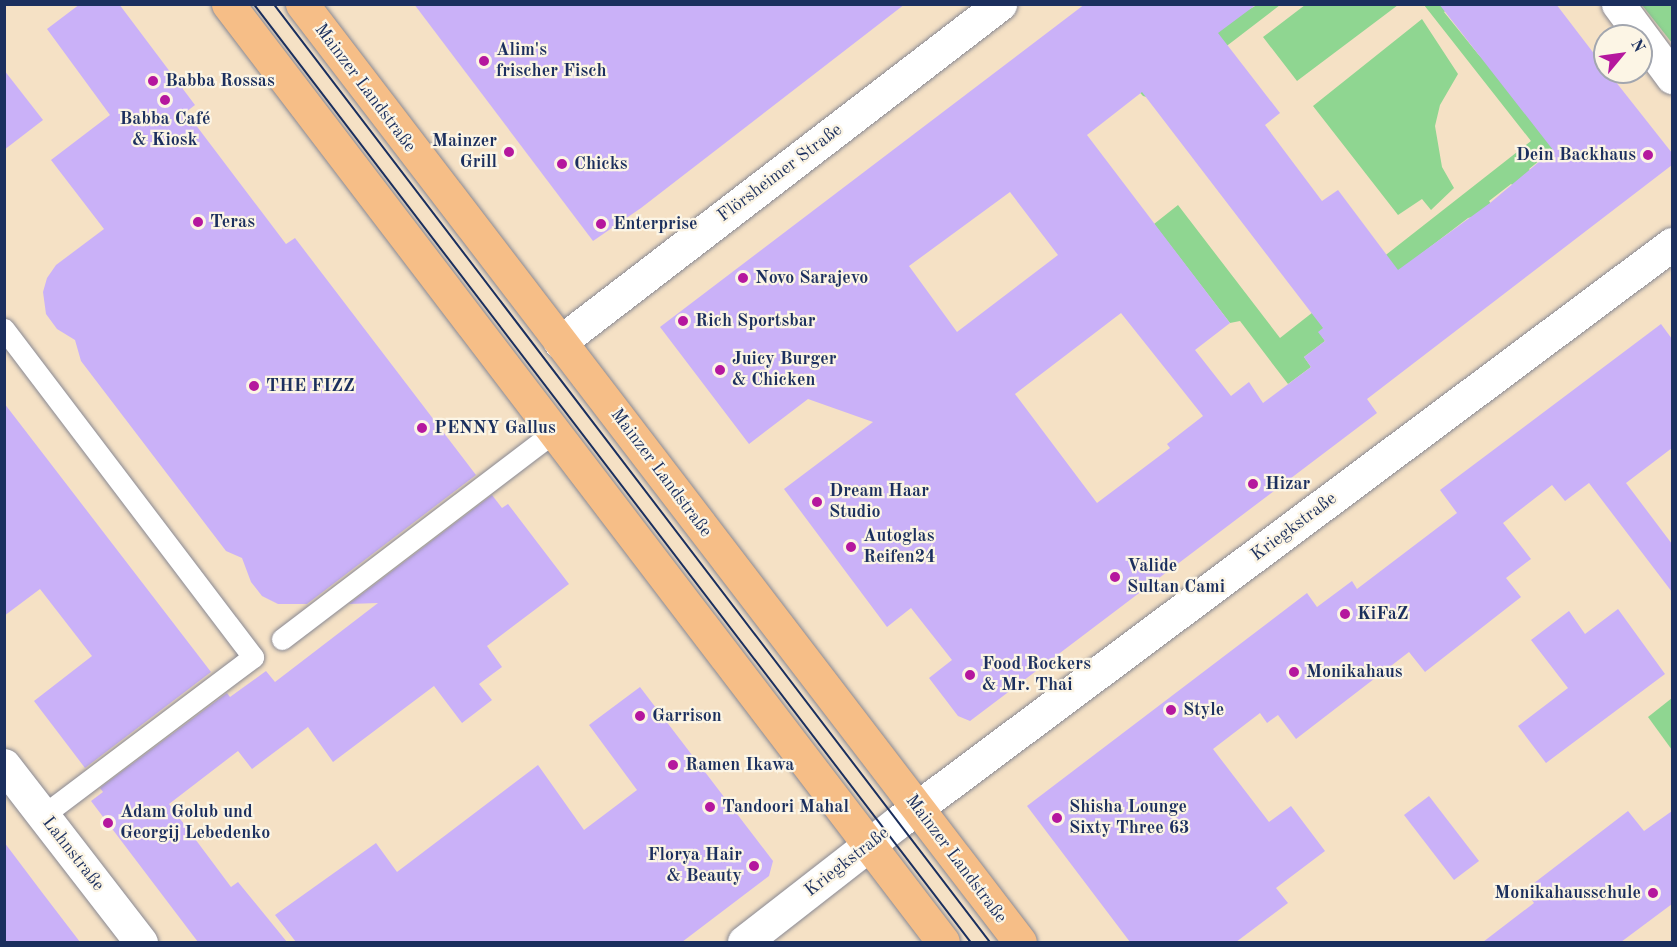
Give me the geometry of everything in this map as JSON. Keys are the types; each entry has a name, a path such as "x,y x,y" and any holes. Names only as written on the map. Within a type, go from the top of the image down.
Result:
{"main road":[{"path":"228,4 943,942"},
{"name":"Mainzer Landstraße","path":"302,4 1020,942"}],"street":[{"name":"Flörsheimer Straße","path":"560,342 1000,4"},
{"path":"1618,4 1672,77"},
{"name":"Kriegkstraße","path":"744,942 917,808 1672,244"},
{"name":"Lahnstraße","path":"4,765 141,942"}],"lane":[{"path":"4,329 253,657 43,815"},
{"path":"282,639 555,431"}],"green space":[{"path":"1243,5 1248,10 1257,5 1280,5 1164,94 1150,98 1143,96 1132,84"},
{"path":"1305,5 1398,5 1297,81 1263,37"},
{"path":"1424,5 1453,5 1444,12 1478,54 1571,151 1549,153 1529,169 1536,178 1520,190 1511,184 1489,201 1496,211 1468,218 1319,332 1325,341 1304,357 1311,367 1288,384 1240,321 1230,323 1154,224 1178,205 1280,338 1531,141"},
{"path":"1642,5 1672,5 1672,43"},
{"path":"1422,19 1458,74 1440,105 1435,126 1442,167 1454,188 1431,210 1422,199 1398,215 1313,106"},
{"path":"1672,698 1672,750 1648,717"}],"building":[{"name":"THE FIZZ","path":"80,4 119,4 195,105 186,112 286,244 295,238 476,475 307,604 278,604 262,596 251,582 242,558 226,551 81,361 75,340 57,329 46,314 43,292 47,278 56,265 104,229 51,160 110,115 47,29"},
{"path":"414,4 905,4 641,208 593,241"},
{"path":"1085,4 1257,4 1218,33 1280,113 1265,125 1322,201 1338,190 1398,270 1490,203 1553,150 1439,4 1556,4 1593,52 1593,84 1617,84 1672,153 1672,165 1367,399 1377,413 970,721 958,716 929,678 952,660 911,608 887,627 784,489 873,422 808,399 749,444 660,327","holes":["1142,92 1323,328 1318,332 1325,341 1304,357 1311,367 1263,403 1249,382 1231,396 1195,350 1230,323 1087,135","1010,192 1058,255 957,332 909,266","1121,313 1203,416 1167,444 1170,448 1097,503 1015,394"]},
{"path":"4,70 43,120 4,150"},
{"path":"1661,324 1672,339 1672,448 1626,483 1672,544 1672,592 1589,483 1565,501 1552,485 1503,523 1531,559 1506,578 1521,597 1425,672 1409,652 1296,739 1278,715 1267,723 1260,713 1213,749 1269,822 1291,806 1325,851 1276,888 1288,903 1236,942 1130,942 1027,806 1307,593 1317,607 1352,581 1357,589 1457,513 1440,490"},
{"path":"4,403 211,672 85,768 34,701 92,656 40,589 4,616"},
{"path":"492,495 502,508 508,504 569,584 487,646 502,667 479,684 492,700 462,723 434,686 333,762 308,727 252,769 238,751 169,804 231,887 238,882 287,942 198,942 91,801 103,792 100,788 227,693 230,697 266,671 275,682 378,603 349,604"},
{"path":"1618,609 1665,674 1546,763 1518,726 1568,688 1531,640 1569,611 1585,634"},
{"path":"640,687 773,861 769,876 682,942 296,942 275,915 376,843 397,872 538,765 584,830 637,790 589,725"},
{"path":"1429,796 1479,861 1454,880 1404,815"},
{"path":"1628,811 1644,831 1672,811 1672,904 1621,942 1483,942 1534,903 1525,890"},
{"path":"4,842 44,895 80,942 4,942"}],"tram line":[{"path":"254,4 971,942"},
{"path":"274,4 990,942"}],"place":[{"name":"Alim's frischer Fisch","path":"484,61"},
{"name":"Babba Rossas","path":"153,81"},
{"name":"Babba Café & Kiosk","path":"165,100"},
{"name":"Mainzer Grill","path":"509,152"},
{"name":"Dein Backhaus","path":"1648,155"},
{"name":"Chicks","path":"562,164"},
{"name":"Teras","path":"198,222"},
{"name":"Enterprise","path":"601,224"},
{"name":"Novo Sarajevo","path":"743,278"},
{"name":"Rich Sportsbar","path":"683,321"},
{"name":"Juicy Burger & Chicken","path":"720,370"},
{"name":"THE FIZZ","path":"254,386"},
{"name":"PENNY Gallus","path":"422,428"},
{"name":"Hizar","path":"1253,484"},
{"name":"Dream Haar Studio","path":"817,502"},
{"name":"Autoglas Reifen24","path":"851,547"},
{"name":"Valide Sultan Cami","path":"1115,577"},
{"name":"KiFaZ","path":"1345,614"},
{"name":"Monikahaus","path":"1294,672"},
{"name":"Food Rockers & Mr. Thai","path":"970,675"},
{"name":"Style","path":"1171,710"},
{"name":"Garrison","path":"640,716"},
{"name":"Ramen Ikawa","path":"673,765"},
{"name":"Tandoori Mahal","path":"710,807"},
{"name":"Shisha Lounge Sixty Three 63","path":"1057,818"},
{"name":"Adam Golub und Georgij Lebedenko","path":"108,823"},
{"name":"Florya Hair & Beauty","path":"754,866"},
{"name":"Monikahausschule","path":"1653,893"}]}
